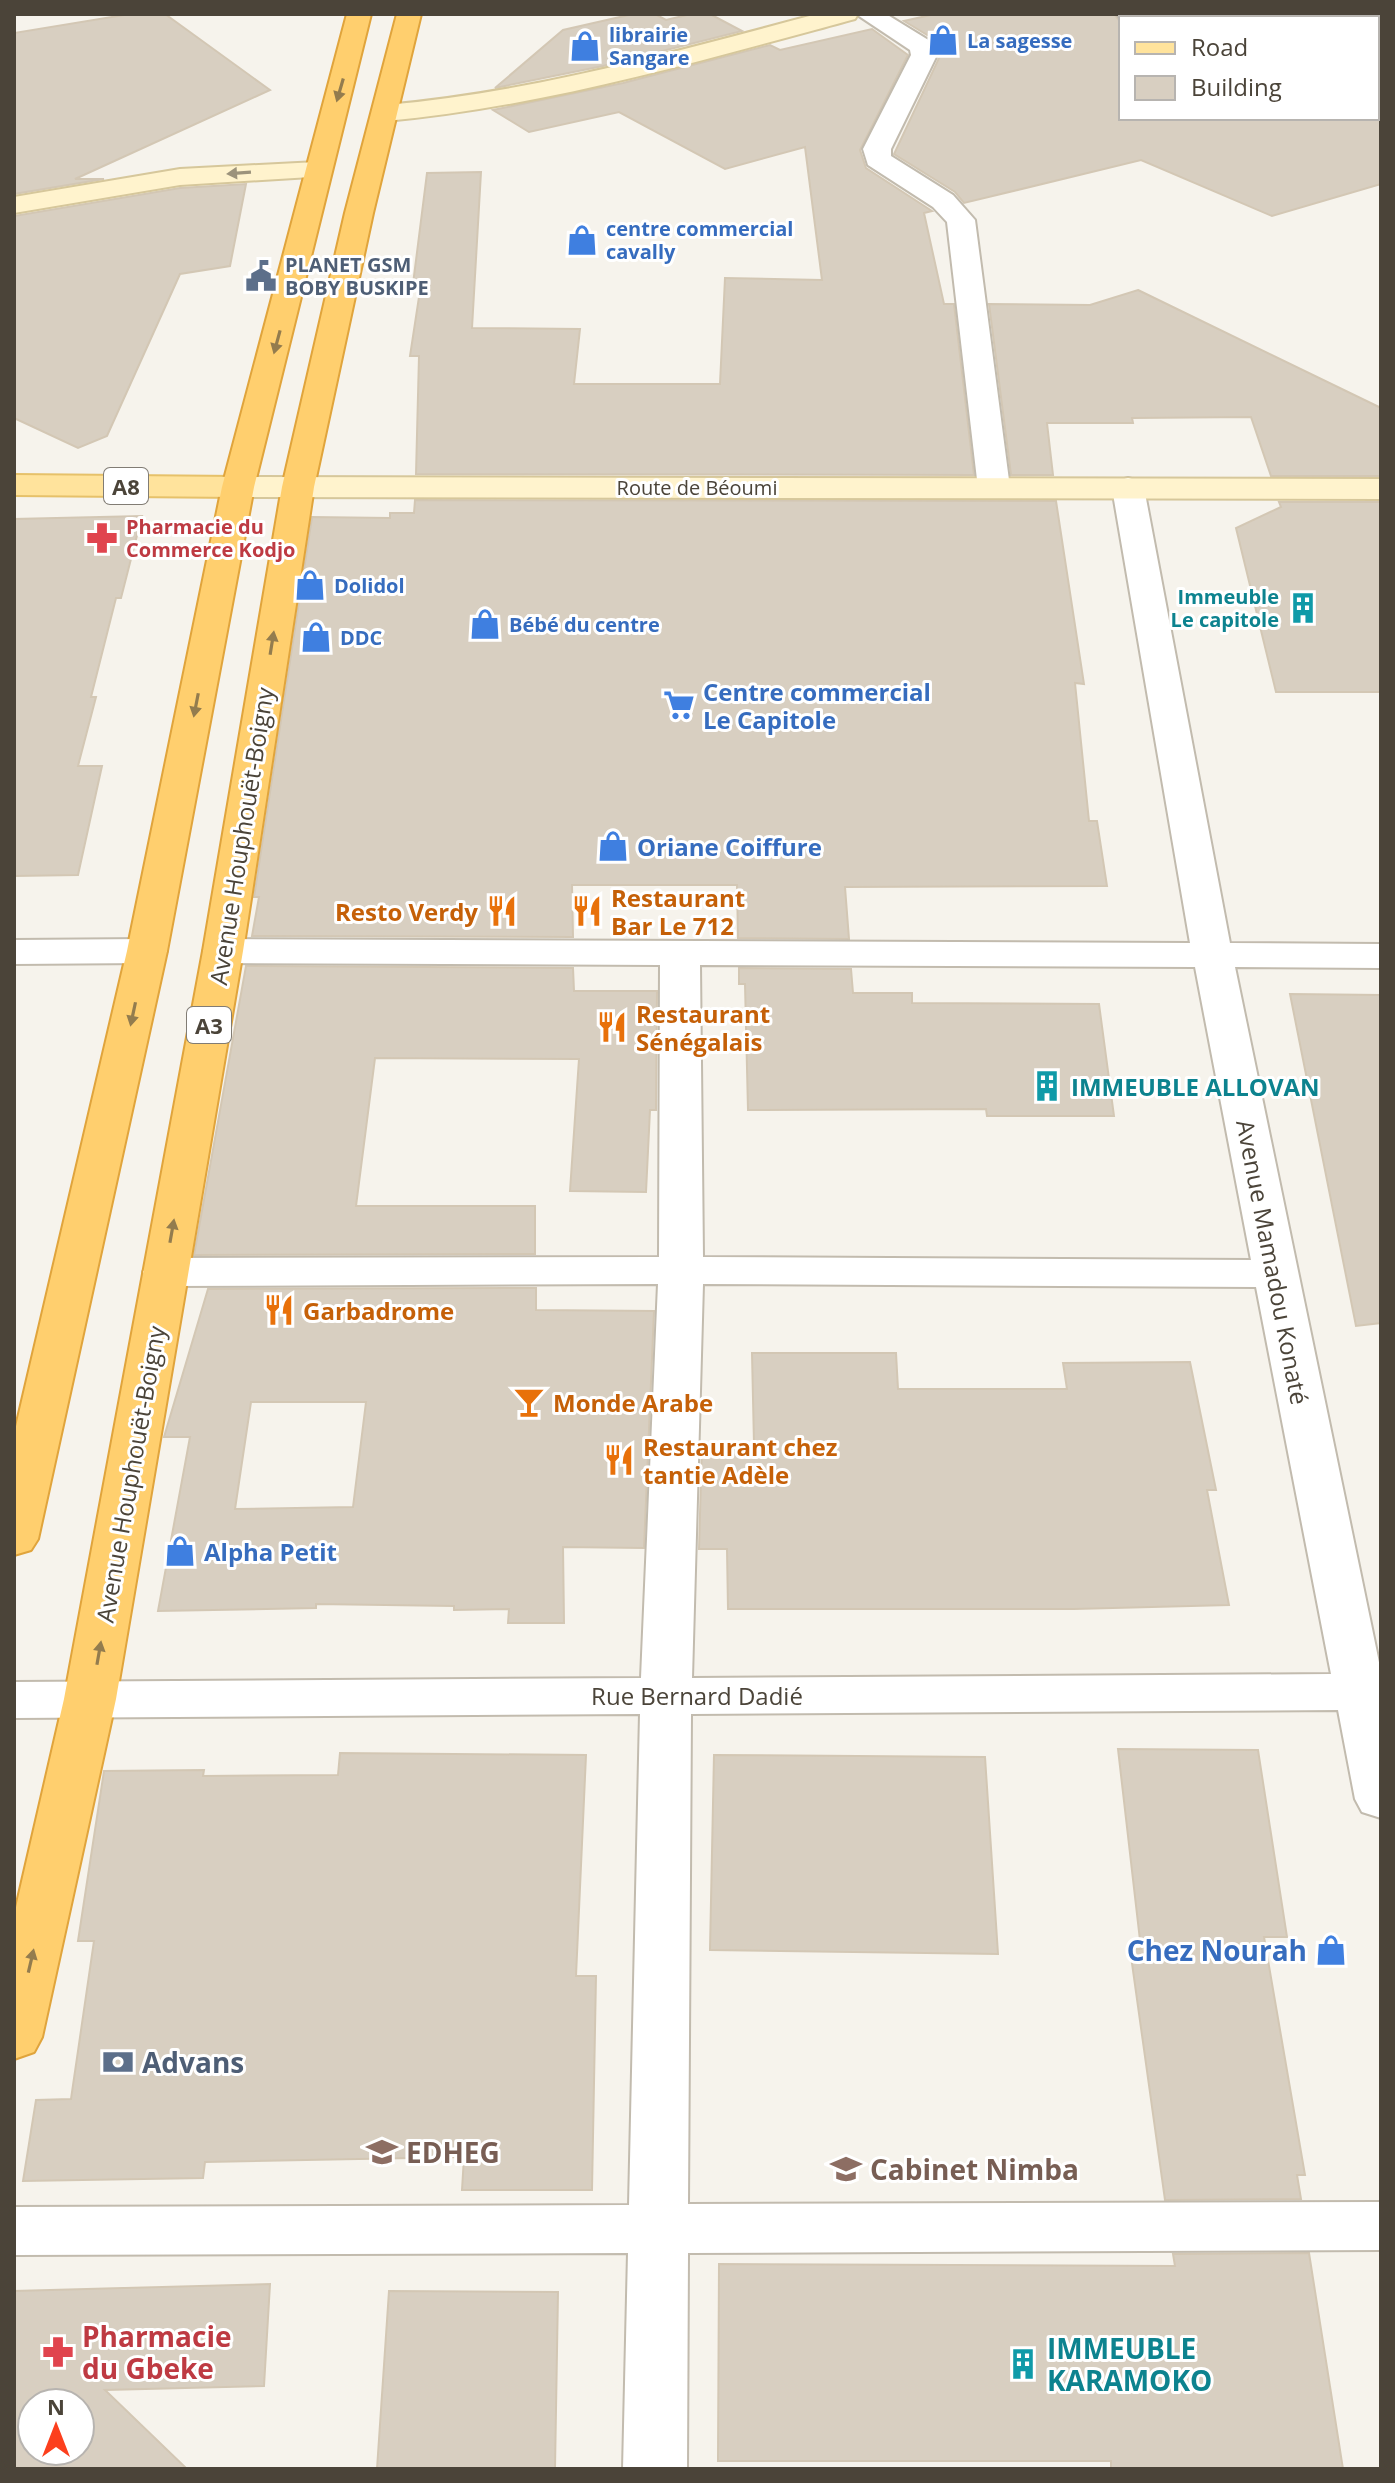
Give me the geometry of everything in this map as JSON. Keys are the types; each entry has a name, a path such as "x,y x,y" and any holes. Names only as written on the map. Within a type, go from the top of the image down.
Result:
{"highway":[{"path":"14,1539 147,951 238,487 359,14"},
{"name":"Avenue Houphouët-Boigny","path":"14,2037 90,1699 223,951 298,487 359,213 409,14"}],"main road":[{"name":"Route de Béoumi","path":"14,485 238,487"}],"street":[{"path":"386,113 443,110 510,98 626,72 846,14"},
{"path":"868,14 921,46 924,55 877,149 878,159 943,201 961,220 994,488"},
{"path":"14,205 180,177 317,170"},
{"name":"Route de Béoumi","path":"238,487 1381,489"},
{"name":"Avenue Mamadou Konaté","path":"1128,488 1212,954 1274,1274 1371,1693 1381,1799"},
{"path":"14,952 147,951"},
{"path":"223,951 1381,956"},
{"path":"655,2469 666,1695 681,1270 680,952"},
{"path":"165,1272 681,1270 1274,1274"},
{"name":"Rue Bernard Dadié","path":"14,1700 1371,1693"},
{"path":"14,2231 1381,2226"}],"building":[{"path":"130,14 165,14 270,90 75,179 104,179 14,194 14,33"},
{"path":"633,14 655,14 666,20 691,14 710,14 742,31 603,66 495,88 563,30"},
{"path":"935,14 1114,14 1119,20 1119,120 1381,118 1381,184 1272,216 1141,160 964,203 955,192 894,154 940,56 932,38 904,21"},
{"path":"872,29 908,55 860,150 866,168 932,211 924,213 944,304 954,304 974,475 416,474 419,356 410,356 421,284 413,284 427,173 481,172 472,328 580,329 574,384 720,384 725,278 822,280 805,147 725,169 619,112 529,132 493,110 623,83 770,45 780,50"},
{"path":"246,184 230,266 180,274 107,436 78,448 14,418 14,216 180,188"},
{"path":"1138,290 1381,408 1381,476 1271,476 1251,417 1132,418 1133,423 1047,423 1053,475 1011,475 989,304 1090,305"},
{"name":"Centre commercial Le Capitole","path":"415,500 1056,501 1084,684 1075,683 1089,821 1097,821 1107,886 845,887 849,939 738,938 737,885 572,885 573,937 252,936 259,897 254,897 312,517 390,518 390,513 414,513"},
{"name":"Immeuble Le capitole","path":"1279,502 1381,502 1381,692 1276,692 1236,528 1281,507"},
{"path":"142,516 121,598 116,598 91,697 96,697 78,766 102,766 78,875 14,876 14,519"},
{"path":"246,966 573,968 574,991 657,991 656,1110 650,1110 646,1192 570,1191 579,1059 375,1058 356,1206 535,1206 535,1254 194,1255"},
{"path":"739,968 851,969 853,993 912,993 912,1003 1099,1004 1114,1116 987,1116 986,1109 748,1110 745,984 739,984"},
{"path":"1290,994 1381,995 1381,1323 1356,1326"},
{"path":"536,1288 536,1310 654,1311 644,1548 563,1547 564,1623 508,1623 509,1609 454,1610 454,1606 316,1604 316,1608 158,1611 190,1437 164,1437 208,1289","holes":["251,1402 366,1402 353,1507 235,1509"]},
{"path":"752,1353 896,1353 898,1389 1067,1389 1063,1363 1190,1362 1216,1490 1207,1490 1229,1605 1074,1609 728,1609 727,1549 699,1549 702,1444 754,1444"},
{"path":"1118,1749 1258,1750 1287,1937 1264,1937 1305,2175 1297,2175 1301,2199 1165,2200 1130,1949 1141,1949"},
{"path":"340,1753 586,1755 576,1976 596,1976 592,2190 462,2190 464,2157 205,2162 203,2178 23,2181 36,2100 71,2099 94,1941 78,1941 104,1771 204,1770 203,1776 338,1775"},
{"path":"714,1755 985,1757 998,1954 710,1950"},
{"name":"IMMEUBLE KARAMOKO","path":"1309,2253 1343,2469 1111,2469 1111,2461 718,2461 719,2264 1175,2266 1173,2254"},
{"path":"270,2284 264,2386 105,2390 187,2469 14,2469 14,2291"},
{"path":"389,2291 558,2292 555,2469 377,2469"}],"place":[{"name":"La sagesse","path":"943,40"},
{"name":"librairie Sangare","path":"585,46"},
{"name":"centre commercial cavally","path":"582,240"},
{"name":"PLANET GSM BOBY BUSKIPE","path":"261,276"},
{"name":"Pharmacie du Commerce Kodjo","path":"102,538"},
{"name":"Dolidol","path":"310,585"},
{"name":"Immeuble Le capitole","path":"1303,608"},
{"name":"Bébé du centre","path":"485,624"},
{"name":"DDC","path":"316,637"},
{"name":"Centre commercial Le Capitole","path":"679,705"},
{"name":"Oriane Coiffure","path":"613,846"},
{"name":"Resto Verdy","path":"502,911"},
{"name":"Restaurant Bar Le 712","path":"587,911"},
{"name":"Restaurant Sénégalais","path":"612,1027"},
{"name":"IMMEUBLE ALLOVAN","path":"1047,1086"},
{"name":"Garbadrome","path":"279,1310"},
{"name":"Monde Arabe","path":"529,1402"},
{"name":"Restaurant chez tantie Adèle","path":"619,1460"},
{"name":"Alpha Petit","path":"180,1551"},
{"name":"Chez Nourah","path":"1331,1950"},
{"name":"Advans","path":"118,2062"},
{"name":"EDHEG","path":"382,2152"},
{"name":"Cabinet Nimba","path":"846,2169"},
{"name":"Pharmacie du Gbeke","path":"58,2352"},
{"name":"IMMEUBLE KARAMOKO","path":"1023,2364"}]}
